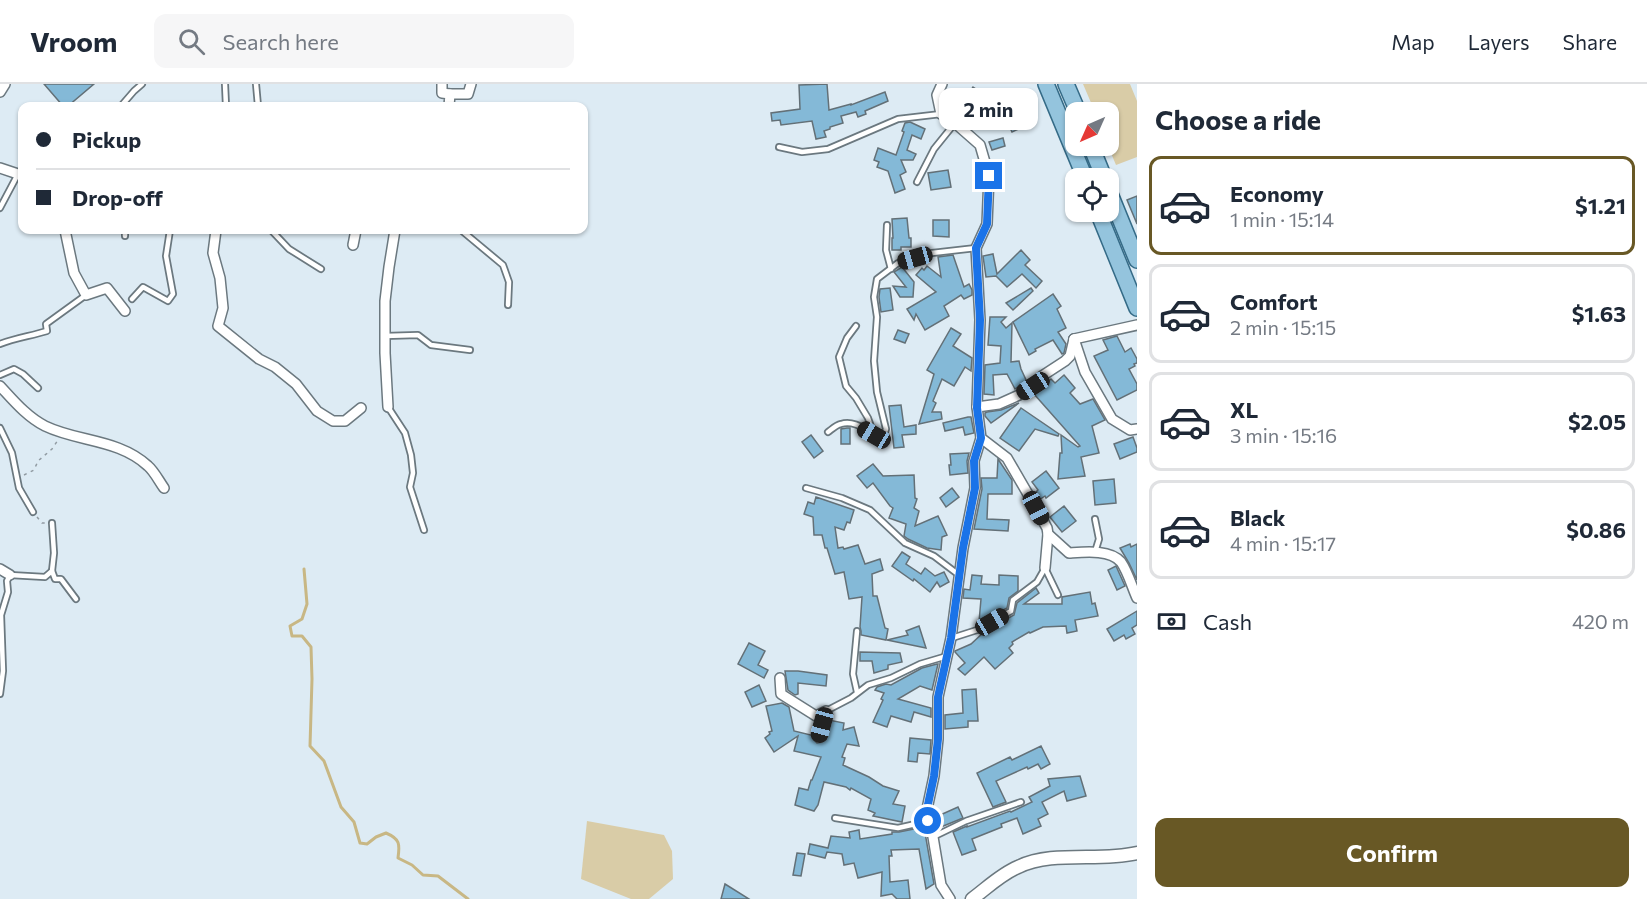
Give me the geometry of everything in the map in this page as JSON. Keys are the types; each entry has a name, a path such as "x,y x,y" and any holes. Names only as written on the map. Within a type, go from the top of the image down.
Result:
{"main road":[{"path":"1046,84 1081,168"},
{"path":"1066,84 1074,102"},
{"path":"1119,215 1136,256"},
{"path":"1102,222 1137,308"}],"street":[{"path":"0,92 5,84"},
{"path":"442,84 442,93 450,94 468,94 471,84"},
{"path":"942,84 937,95 940,114 956,123 980,145 989,176 987,224 976,248 980,320 977,408 981,438 974,461 975,488 963,548 951,638 938,697 938,739 927,809 941,885 950,899"},
{"path":"449,102 450,94"},
{"path":"0,168 18,172"},
{"path":"66,234 74,273 86,295 106,288 125,311"},
{"path":"215,234 213,253 220,278 222,308 218,326 259,359 275,367 296,384 317,411 333,421 345,421 360,408"},
{"path":"353,245 355,234"},
{"path":"388,407 386,290 394,234"},
{"path":"1074,339 1137,325"},
{"path":"977,408 999,404 1033,386 1042,376 1070,356 1074,339"},
{"path":"1074,339 1085,372 1112,419 1130,430 1137,429"},
{"path":"0,386 23,411 44,425 72,435 104,442 132,455 148,466 164,488"},
{"path":"981,438 1006,458 1047,528 1045,568"},
{"path":"1048,534 1069,553 1095,552 1111,555 1120,561 1137,598"},
{"path":"0,569 8,578"},
{"path":"780,678 781,694 816,716 826,711"},
{"path":"974,899 1017,867 1036,861 1123,857 1137,854"}],"lane":[{"path":"124,102 142,84"},
{"path":"225,84 226,102"},
{"path":"256,84 258,102"},
{"path":"779,147 802,152 828,149 898,119 940,114"},
{"path":"917,182 934,149 956,123"},
{"path":"0,208 18,176"},
{"path":"887,225 886,250 891,269"},
{"path":"132,299 143,286 168,301 173,294 166,256 169,234"},
{"path":"275,234 289,249 321,269"},
{"path":"466,234 503,265 509,282 508,305"},
{"path":"828,432 842,423 855,423 883,438 886,429 877,392 874,361 877,316 874,297 877,279 898,263 932,253 976,248"},
{"path":"0,344 47,331 46,324 86,295"},
{"path":"856,326 847,338 839,357 846,386 868,418 874,435"},
{"path":"385,336 418,335 431,345 470,350"},
{"path":"0,375 14,369 39,388"},
{"path":"388,407 405,433 413,473 410,487 424,530"},
{"path":"0,428 12,453 19,488 33,512"},
{"path":"806,488 842,498 870,510 905,543 934,556 959,575"},
{"path":"1095,519 1099,538 1095,552"},
{"path":"52,523 54,553 52,571 55,579 61,579 76,599"},
{"path":"1045,568 1058,595"},
{"path":"951,638 977,630 1011,612 1013,600 1036,582 1045,568"},
{"path":"0,578 45,577 52,571"},
{"path":"0,694 3,671 1,624 8,592 8,578"},
{"path":"857,631 853,674 858,692"},
{"path":"819,739 826,711 851,698 868,685 947,656"},
{"path":"933,837 966,821 1021,802"},
{"path":"835,818 898,828 928,821"}],"path":[{"path":"17,479 34,470 38,461 52,449 63,432"},
{"path":"33,512 42,523 52,523"}],"shaded area":[{"path":"1083,84 1130,84 1137,101 1137,157 1116,165 1112,156 1119,156 1119,102 1091,102"},
{"path":"587,821 664,835 672,851 673,879 649,899 631,899 581,879"}],"building":[{"path":"44,84 94,84 73,102 60,102"},
{"path":"827,84 829,110 851,105 885,92 888,101 865,111 866,114 858,117 856,112 841,116 843,123 824,131 826,137 816,139 812,121 781,125 780,120 772,121 771,113 800,109 799,85"},
{"path":"973,87 982,93 965,120 955,114"},
{"path":"1006,98 1009,104 1014,102 1025,126 1012,132 998,102"},
{"path":"910,122 925,129 921,139 912,135 907,150 916,154 913,160 901,160 906,172 900,175 905,189 895,193 888,171 877,167 879,162 874,160 878,148 896,155 905,123"},
{"path":"1003,138 1005,146 992,150 989,142"},
{"path":"948,170 951,187 931,190 928,173"},
{"path":"1137,196 1137,224 1127,200"},
{"path":"907,218 911,247 892,250 892,219"},
{"path":"933,220 949,220 949,237 933,236"},
{"path":"1021,250 1030,260 1025,265 1042,281 1036,288 1022,274 1007,287 996,276 986,277 983,256 993,254 997,274"},
{"path":"953,255 964,287 969,284 972,295 964,299 961,295 944,306 949,316 925,330 916,314 914,320 907,309 936,292 916,275 927,266 941,277 938,257"},
{"path":"902,267 914,282 913,297 900,297 893,286 906,287 894,272"},
{"path":"890,288 893,310 881,312 880,289"},
{"path":"1031,288 1033,291 1013,310 1006,303"},
{"path":"1053,294 1061,306 1057,309 1066,328 1058,332 1066,344 1064,353 1062,354 1053,340 1035,349 1036,351 1029,355 1013,322"},
{"path":"990,317 1006,317 1001,322 1006,328 1012,323 1011,362 1019,361 1027,382 1015,389 1007,374 993,375 994,395 984,394 985,365 1000,363 1001,346 988,345"},
{"path":"951,328 961,334 953,346 972,358 971,371 965,367 954,386 942,379 933,401 936,403 932,412 941,412 942,419 919,424 934,374 927,370"},
{"path":"898,330 909,334 905,343 894,339"},
{"path":"1117,336 1125,352 1131,348 1137,359 1135,366 1129,369 1137,384 1137,390 1117,400 1094,356 1108,350 1103,340"},
{"path":"1064,375 1075,388 1070,393 1080,404 1093,399 1105,420 1092,426 1099,453 1081,457 1085,476 1058,479 1060,453 1062,453 1061,435 1078,447 1080,446 1034,394 1051,379 1055,383"},
{"path":"1019,403 991,423 985,416 987,412 1001,410"},
{"path":"901,405 904,427 916,425 916,434 902,435 904,447 894,448 889,406"},
{"path":"1021,408 1059,434 1058,436 1035,429 1019,451 1000,438"},
{"path":"971,417 974,433 965,435 963,427 945,431 943,423"},
{"path":"850,428 850,444 841,444 841,429"},
{"path":"811,435 823,451 814,458 802,442"},
{"path":"1133,437 1137,452 1120,459 1114,444"},
{"path":"969,453 968,473 950,475 950,454"},
{"path":"998,459 1012,480 1012,494 988,494 987,519 1009,520 1008,531 974,529 982,489 981,478 997,478"},
{"path":"873,464 883,476 914,475 915,498 917,499 914,508 919,511 915,526 938,516 947,535 942,537 941,550 927,548 908,539 904,536 906,524 889,518 893,508 873,483 867,488 857,476"},
{"path":"1046,471 1059,488 1046,498 1045,496 1039,500 1035,493 1038,490 1032,482"},
{"path":"1114,479 1116,503 1095,505 1093,481"},
{"path":"952,488 959,497 946,507 940,498"},
{"path":"816,497 854,510 850,523 847,522 844,530 835,527 838,548 843,547 844,549 858,545 865,564 880,559 883,570 872,574 873,596 877,596 885,628 888,629 886,640 861,635 862,597 849,599 844,572 835,574 822,535 814,535 813,517 804,514 808,502 814,504"},
{"path":"1064,506 1076,521 1062,532 1050,517"},
{"path":"1130,544 1131,547 1137,544 1137,580 1120,548"},
{"path":"902,552 910,557 906,564 921,574 925,568 935,576 944,572 949,582 940,587 937,582 930,592 892,566"},
{"path":"1116,566 1125,586 1117,590 1108,570"},
{"path":"972,575 982,576 981,584 999,585 999,575 1018,576 1018,591 1009,598 1007,608 979,622 981,599 963,598 964,589 970,590"},
{"path":"1036,588 1039,593 1024,604 1062,604 1062,597 1090,592 1092,604 1095,603 1098,616 1075,620 1077,631 1067,633 1066,626 1043,627 1029,632 1012,642 1009,648 1013,653 995,669 984,657 965,675 958,669 965,663 955,651 971,644 985,631 1014,615 1017,603"},
{"path":"1137,611 1137,625 1132,628 1135,634 1126,639 1124,635 1114,641 1107,629"},
{"path":"919,626 926,648 887,640 908,635 906,631"},
{"path":"749,643 765,651 758,665 768,670 764,678 738,664"},
{"path":"860,652 900,653 902,662 888,665 888,669 874,673 872,661 860,661"},
{"path":"938,664 932,690 920,686 898,699 931,708 931,717 914,712 911,722 891,716 887,727 873,722 884,693 875,690 877,687 891,685 922,668"},
{"path":"785,671 827,675 826,686 798,683 798,694 795,695 788,690"},
{"path":"759,685 766,701 752,707 745,692"},
{"path":"976,689 978,721 968,721 968,727 945,729 945,715 963,713 962,690"},
{"path":"782,703 789,707 794,731 815,736 817,743 822,742 829,720 844,723 843,730 854,727 859,746 847,744 842,757 845,758 843,765 883,786 899,791 893,804 905,806 902,822 873,816 875,813 868,810 871,799 851,788 850,790 824,782 818,805 814,811 795,805 799,788 808,790 821,757 794,751 798,736 774,752 765,738 772,731 766,706"},
{"path":"910,738 931,740 930,754 918,753 917,762 908,761"},
{"path":"1041,746 1050,764 1041,769 1038,764 1028,769 1027,767 996,781 1006,802 993,807 977,773 1010,757 1012,760"},
{"path":"1080,776 1086,796 1067,801 1064,791 1042,802 1048,814 1038,819 1041,826 1023,834 1017,818 1001,824 1002,827 972,839 976,850 962,855 953,832 1011,812 1032,802 1029,797 1050,786 1048,779"},
{"path":"958,807 963,818 941,827 938,816"},
{"path":"924,827 934,884 926,889 919,849 891,850 892,856 889,856 890,882 908,880 910,899 897,899 892,894 881,896 882,872 858,878 854,863 844,865 842,854 827,852 825,858 808,854 810,844 828,848 831,836 850,838 849,832 859,830 860,839"},
{"path":"797,853 805,854 801,876 793,875"},
{"path":"725,884 749,899 721,899"}],"waterway":[{"path":"304,569 307,604 302,619 290,626 292,636 302,636 311,647 310,746 324,761 341,807 354,822 360,843 367,844 386,833 391,835 398,842 398,858 412,865 423,875 438,876 468,899"}],"route":[{"path":"928,821 927,809 938,739 938,697 951,638 963,548 975,488 974,461 981,438 977,408 980,320 976,248 987,224 989,176"}]}
